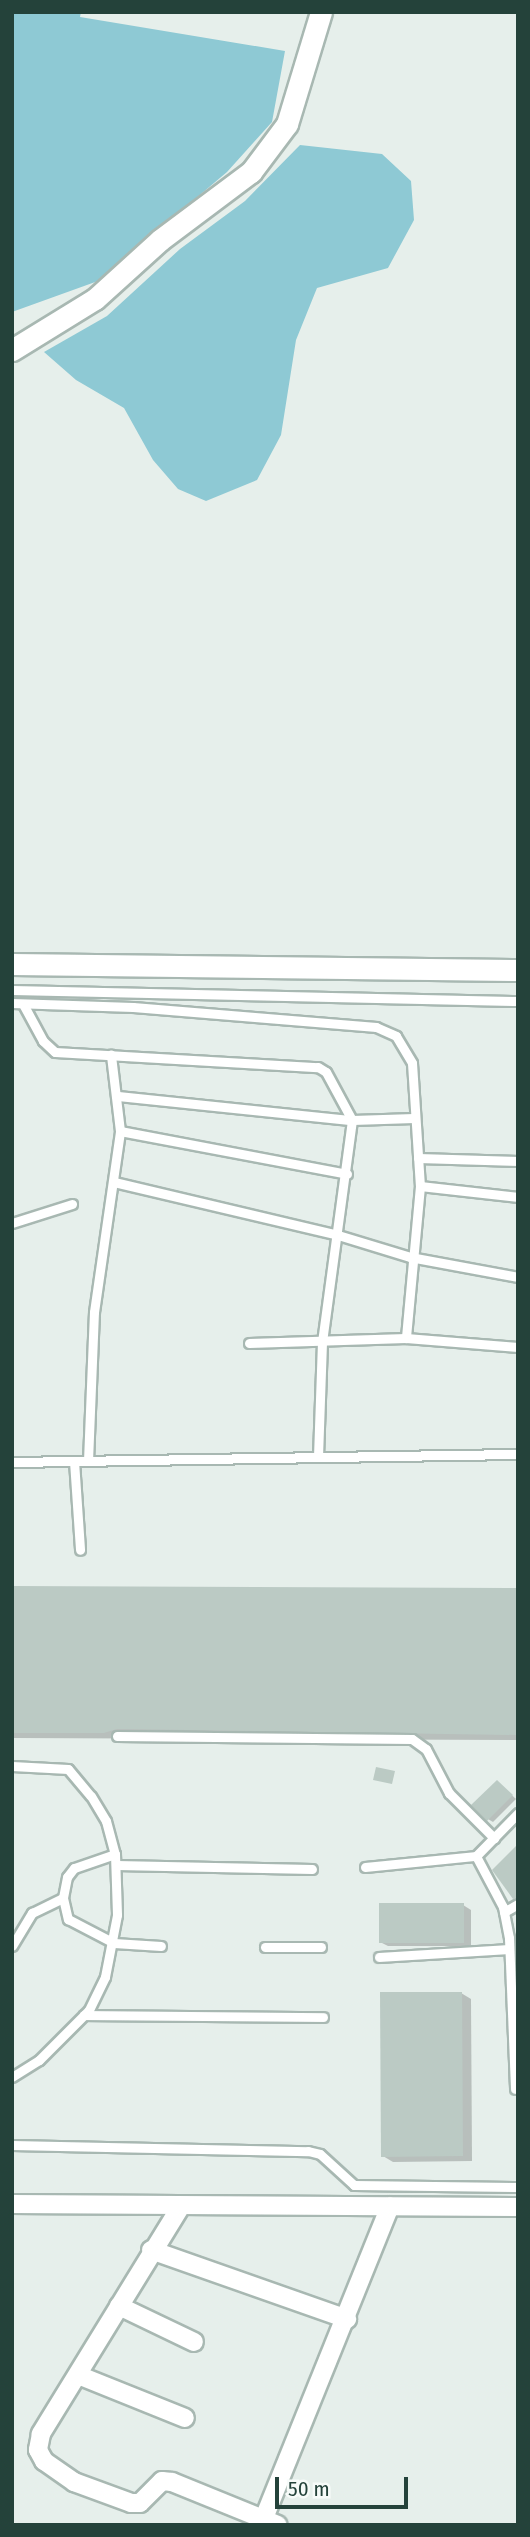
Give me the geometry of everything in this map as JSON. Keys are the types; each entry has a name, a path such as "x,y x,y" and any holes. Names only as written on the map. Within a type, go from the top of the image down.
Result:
{"street":[{"path":"16,347 95,299 160,240 251,172 287,124 321,12"},
{"path":"12,964 518,970"},
{"path":"12,2204 518,2207"},
{"path":"181,2206 151,2250 41,2434 38,2450 44,2462 74,2482 131,2503 140,2503 162,2481 258,2520 347,2319 390,2206"},
{"path":"151,2250 347,2319"},
{"path":"118,2306 194,2342"},
{"path":"78,2375 185,2418"}],"lane":[{"path":"12,990 518,1001"},
{"path":"12,1003 133,1007 376,1027 396,1036 409,1052 420,1186 410,1257 407,1338"},
{"path":"23,1004 43,1041 55,1052 318,1066 326,1072 352,1120 347,1174 322,1342 318,1457"},
{"path":"88,1461 94,1311 120,1131 118,1096 111,1055"},
{"path":"118,1096 352,1120 414,1118"},
{"path":"120,1131 347,1174"},
{"path":"418,1158 518,1161"},
{"path":"114,1182 338,1235 410,1257 518,1277"},
{"path":"420,1186 518,1198"},
{"path":"12,1223 72,1203"},
{"path":"249,1343 407,1338 518,1348"},
{"path":"12,1462 518,1454"},
{"path":"75,1461 80,1550"},
{"path":"117,1736 412,1739 426,1749 449,1793 494,1838"},
{"path":"12,1766 62,1767 76,1775 106,1821 116,1865 114,1943 105,1977 84,2015 39,2060 12,2077"},
{"path":"365,1867 476,1856 518,1813"},
{"path":"115,1854 74,1868 63,1898 68,1919 75,1926 114,1943 160,1946"},
{"path":"476,1856 504,1912 509,1949 515,2089"},
{"path":"116,1865 312,1869"},
{"path":"12,1946 32,1913 63,1898"},
{"path":"504,1912 518,1904"},
{"path":"265,1947 321,1947"},
{"path":"379,1956 509,1949"},
{"path":"84,2015 323,2017"},
{"path":"12,2145 308,2151 320,2154 354,2185 518,2186"}],"water":[{"path":"12,12 81,12 80,17 285,51 272,122 227,172 98,281 12,312"},
{"path":"300,145 382,154 411,181 414,220 388,268 317,288 296,340 281,435 257,480 206,501 178,489 153,460 124,408 76,380 44,352 107,316 180,249 245,201"}],"building":[{"path":"12,1586 518,1588 518,1735 117,1729 104,1733 12,1733"},
{"path":"376,1767 395,1771 392,1784 373,1780"},
{"path":"497,1780 513,1795 487,1821 471,1805"},
{"path":"518,1844 518,1897 513,1899 492,1870"},
{"path":"379,1903 464,1903 464,1943 379,1943"},
{"path":"380,1992 462,1992 463,2156 381,2157"}]}
